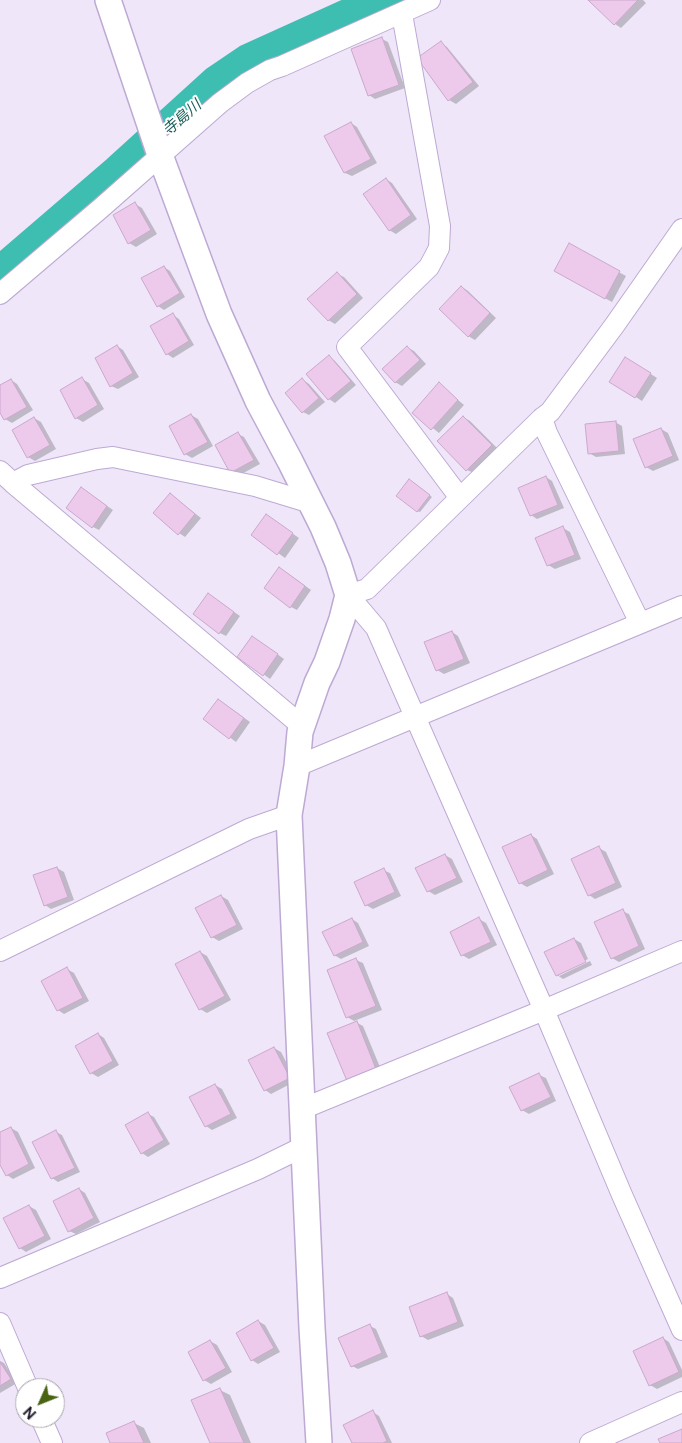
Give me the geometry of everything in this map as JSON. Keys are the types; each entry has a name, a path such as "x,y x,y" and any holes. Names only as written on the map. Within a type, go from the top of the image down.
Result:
{"street":[{"path":"108,0 157,147 219,314 258,401 311,503 338,563 348,595 376,628 682,1330"},
{"path":"0,294 101,208 157,147 247,83 270,70 402,14 430,0"},
{"path":"402,14 440,226 439,248 429,267 346,347 460,498"},
{"path":"348,595 367,589 550,412 614,326 682,229"},
{"path":"542,418 547,433 640,624"},
{"path":"6,477 28,475 113,457 255,486 311,503"},
{"path":"6,477 302,726"},
{"path":"319,1443 312,1328 289,815 300,732 316,683 327,662 339,628 348,595"},
{"path":"297,766 682,606"},
{"path":"0,951 249,829 289,815"},
{"path":"302,1109 682,951"},
{"path":"0,1278 258,1169 304,1146"},
{"path":"0,1323 24,1378"},
{"path":"590,1443 682,1402"},
{"path":"46,1428 52,1443"}],"building":[{"path":"588,0 638,0 614,25"},
{"path":"382,37 399,85 368,96 351,49"},
{"path":"441,41 473,82 448,101 417,58"},
{"path":"351,122 371,159 344,173 324,136"},
{"path":"386,178 411,215 389,231 363,194"},
{"path":"135,202 151,230 128,244 113,215"},
{"path":"569,243 620,271 605,299 554,271"},
{"path":"164,266 180,293 157,307 141,278"},
{"path":"337,272 357,294 328,321 307,299"},
{"path":"461,286 490,313 468,337 439,309"},
{"path":"173,313 189,341 166,355 150,326"},
{"path":"117,345 133,373 110,387 95,358"},
{"path":"407,346 420,360 395,383 382,369"},
{"path":"329,355 351,381 328,400 306,374"},
{"path":"625,357 651,373 635,398 609,382"},
{"path":"82,377 98,405 75,419 60,390"},
{"path":"302,378 319,398 302,413 285,393"},
{"path":"11,379 27,407 4,420 0,413 0,385"},
{"path":"439,382 458,400 431,430 412,413"},
{"path":"191,414 208,442 184,455 169,426"},
{"path":"463,416 492,445 466,471 437,441"},
{"path":"34,417 50,445 27,458 12,430"},
{"path":"616,421 619,451 588,454 585,424"},
{"path":"661,428 673,456 645,468 633,439"},
{"path":"238,432 254,460 230,473 215,445"},
{"path":"546,476 558,505 530,516 518,488"},
{"path":"409,479 430,495 417,512 396,496"},
{"path":"81,487 107,506 92,528 66,508"},
{"path":"170,493 195,514 178,535 153,513"},
{"path":"266,514 293,533 277,555 251,535"},
{"path":"563,526 575,555 547,566 535,538"},
{"path":"279,567 305,586 290,608 264,588"},
{"path":"208,593 234,612 219,634 193,614"},
{"path":"452,631 464,659 436,671 424,642"},
{"path":"252,636 278,654 263,676 237,657"},
{"path":"218,699 244,718 229,739 203,719"},
{"path":"531,834 548,870 519,884 502,847"},
{"path":"599,846 616,883 588,896 571,859"},
{"path":"445,854 457,878 427,892 415,868"},
{"path":"57,867 68,897 44,906 33,875"},
{"path":"384,868 395,892 365,906 354,882"},
{"path":"221,895 237,925 211,938 195,908"},
{"path":"623,909 639,946 611,959 594,922"},
{"path":"479,917 491,942 461,956 450,932"},
{"path":"352,918 363,942 334,956 322,932"},
{"path":"574,938 586,962 556,976 544,952"},
{"path":"200,951 225,996 199,1010 175,964"},
{"path":"356,958 376,1006 346,1018 327,970"},
{"path":"67,967 83,998 57,1011 41,981"},
{"path":"357,1021 376,1069 347,1081 327,1033"},
{"path":"98,1033 113,1061 90,1074 75,1046"},
{"path":"274,1047 290,1078 264,1091 248,1060"},
{"path":"539,1073 551,1097 521,1111 509,1087"},
{"path":"215,1084 231,1114 205,1127 189,1097"},
{"path":"148,1112 164,1140 141,1154 125,1125"},
{"path":"11,1127 29,1164 6,1176 0,1165 0,1132"},
{"path":"56,1130 75,1168 51,1179 32,1142"},
{"path":"79,1188 94,1218 68,1232 53,1201"},
{"path":"29,1205 45,1236 19,1249 3,1218"},
{"path":"447,1292 458,1322 420,1337 409,1307"},
{"path":"258,1320 274,1348 251,1361 236,1333"},
{"path":"370,1324 382,1353 351,1367 338,1338"},
{"path":"663,1337 679,1372 649,1386 633,1351"},
{"path":"210,1340 226,1368 203,1381 188,1352"},
{"path":"0,1362 11,1379 0,1386"},
{"path":"220,1388 244,1443 210,1443 191,1400"},
{"path":"373,1410 387,1441 383,1443 352,1443 343,1425"},
{"path":"134,1421 144,1443 110,1443 106,1433"},
{"path":"682,1429 682,1443 660,1443 658,1439"}],"waterway":[{"name":"寺島川","path":"0,278 121,174 219,85 250,64 391,0"}]}
